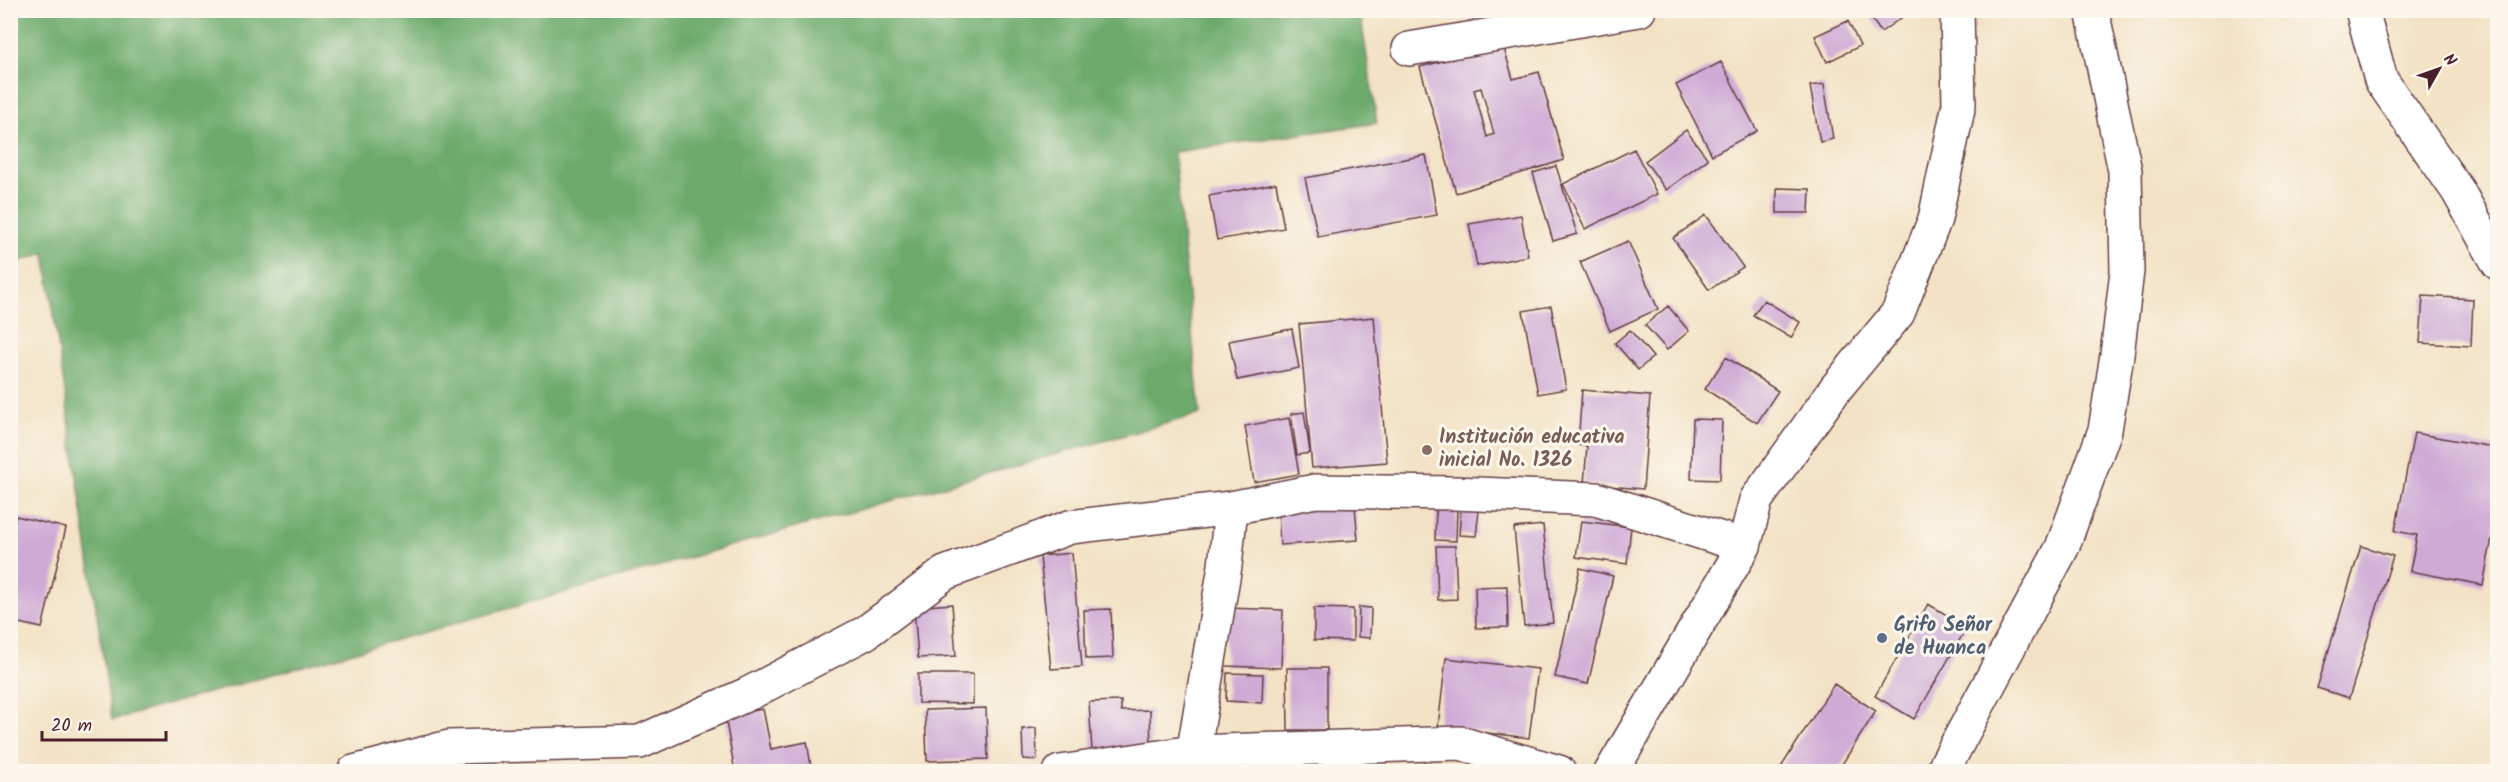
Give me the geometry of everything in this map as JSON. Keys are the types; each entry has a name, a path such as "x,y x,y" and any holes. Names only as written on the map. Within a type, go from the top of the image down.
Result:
{"main road":[{"path":"1409,49 1639,10"},
{"path":"1611,771 1744,546 1756,500 1836,388 1898,313 1935,219 1959,104 1957,10"},
{"path":"1942,771 2062,548 2105,430 2127,271 2125,171 2092,10"},
{"path":"2362,10 2381,80 2458,192 2498,263"},
{"path":"354,771 450,759 640,742 750,693 864,633 945,573 1070,527 1230,508 1315,491 1454,493 1596,500 1744,546"},
{"path":"1192,762 1225,566 1230,508"},
{"path":"1059,771 1460,743 1559,771"}],"green space":[{"path":"11,10 1360,11 1377,123 1174,152 1200,414 112,720 45,253 11,264"}],"building":[{"path":"1865,10 1906,10 1908,13 1881,32"},
{"path":"1848,21 1860,46 1827,62 1815,36"},
{"path":"1503,45 1513,79 1539,72 1564,160 1456,193 1420,67","holes":["1481,88 1494,134 1487,137 1474,90"]},
{"path":"1721,62 1757,131 1712,155 1676,85"},
{"path":"1824,84 1833,139 1820,142 1810,86"},
{"path":"1686,130 1708,159 1666,190 1645,161"},
{"path":"1634,149 1657,194 1585,229 1563,184"},
{"path":"1426,155 1437,215 1318,237 1305,178"},
{"path":"1556,166 1577,234 1553,241 1533,173"},
{"path":"1276,183 1284,228 1217,240 1209,196"},
{"path":"1777,188 1810,189 1809,213 1777,213"},
{"path":"1521,215 1528,256 1477,266 1469,224"},
{"path":"1706,215 1743,267 1709,290 1673,238"},
{"path":"1628,241 1658,309 1610,331 1580,262"},
{"path":"2423,296 2473,299 2471,346 2420,343"},
{"path":"1764,300 1800,322 1791,338 1753,315"},
{"path":"1551,306 1566,389 1538,394 1523,311"},
{"path":"1668,306 1689,331 1667,350 1645,325"},
{"path":"1374,317 1387,462 1312,468 1299,324"},
{"path":"1292,329 1299,368 1237,380 1229,341"},
{"path":"1630,330 1653,357 1638,370 1615,343"},
{"path":"1726,357 1778,391 1757,423 1705,389"},
{"path":"1582,390 1650,396 1643,489 1584,484 1587,446 1578,445"},
{"path":"1304,412 1310,453 1297,455 1291,414"},
{"path":"1289,418 1299,474 1254,482 1245,426"},
{"path":"1693,419 1722,420 1720,480 1691,479"},
{"path":"2414,433 2498,448 2498,506 2483,585 2410,571 2417,535 2395,531"},
{"path":"1355,506 1358,540 1280,545 1278,511"},
{"path":"1436,507 1457,508 1456,541 1435,540"},
{"path":"1461,508 1479,510 1476,536 1459,535"},
{"path":"16,516 66,528 42,628 10,621 10,540"},
{"path":"1581,521 1631,527 1627,564 1576,557"},
{"path":"1543,525 1553,623 1524,626 1514,528"},
{"path":"1436,546 1455,546 1457,599 1438,600"},
{"path":"2361,546 2393,556 2349,698 2317,688"},
{"path":"1072,553 1082,667 1051,669 1040,556"},
{"path":"1580,568 1613,576 1588,684 1555,677"},
{"path":"1507,586 1508,627 1476,628 1475,587"},
{"path":"952,604 956,656 918,658 914,607"},
{"path":"1928,604 1967,627 1914,719 1875,696"},
{"path":"1359,607 1371,608 1370,638 1358,637"},
{"path":"1227,608 1283,610 1281,668 1225,666"},
{"path":"1314,608 1353,609 1353,641 1314,640"},
{"path":"1111,609 1113,658 1086,659 1084,610"},
{"path":"1446,658 1538,669 1529,738 1438,727"},
{"path":"1287,668 1327,668 1327,730 1288,730"},
{"path":"1227,673 1263,674 1262,703 1226,701"},
{"path":"918,674 973,674 973,704 918,703"},
{"path":"1834,684 1876,711 1837,772 1778,772"},
{"path":"1121,701 1121,711 1150,710 1151,749 1092,751 1089,702"},
{"path":"986,708 988,759 927,761 925,710"},
{"path":"763,709 771,749 807,742 812,772 735,772 725,716"},
{"path":"1036,728 1037,760 1023,759 1022,729"}],"place":[{"name":"Institución educativa inicial No. 1326","path":"1427,450"},
{"name":"Grifo Señor de Huanca","path":"1882,638"}]}
